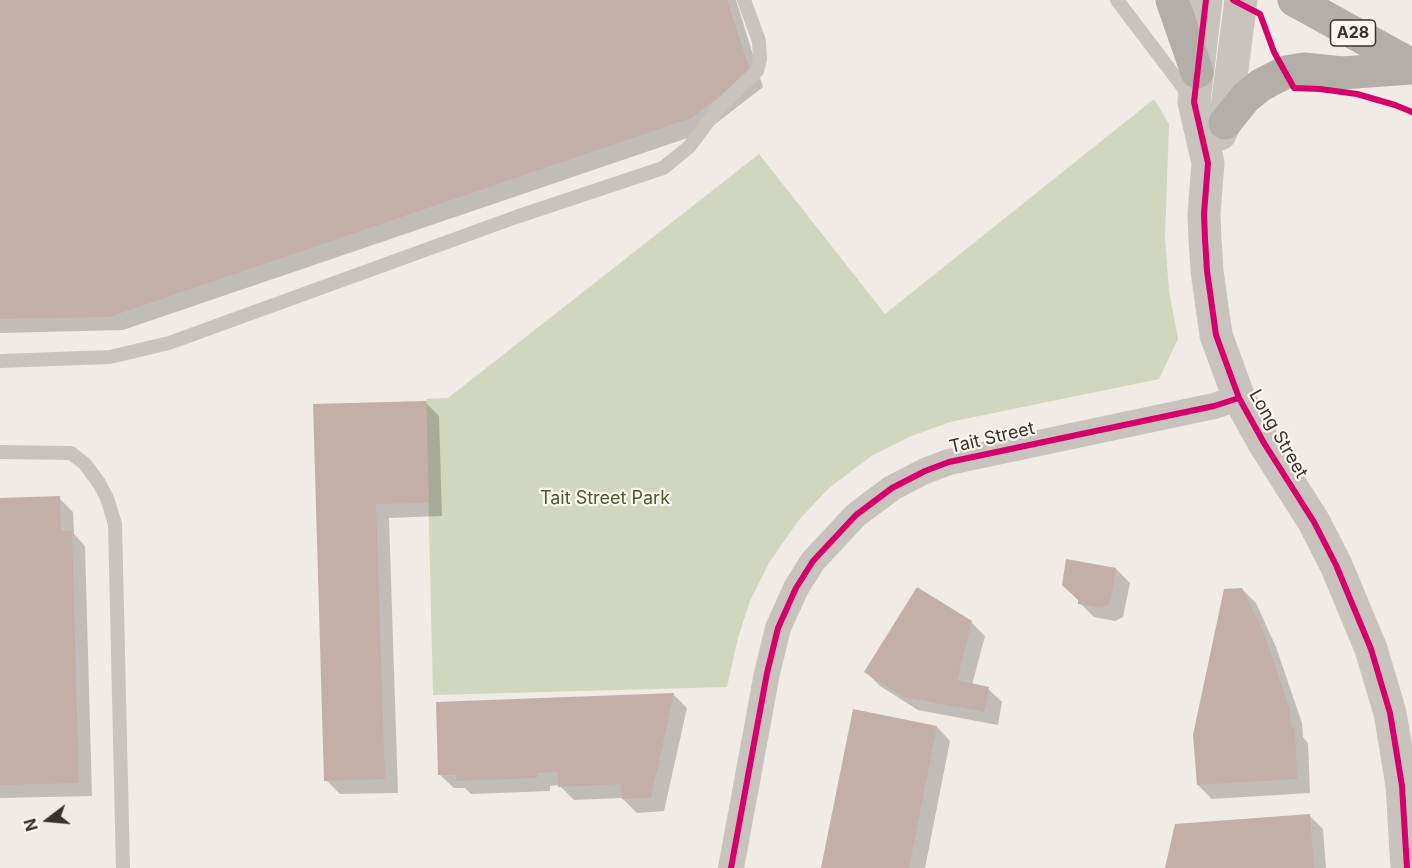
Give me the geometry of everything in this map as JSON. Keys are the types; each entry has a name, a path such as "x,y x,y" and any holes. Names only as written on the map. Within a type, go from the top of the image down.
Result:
{"highway":[{"path":"1172,0 1196,87"},
{"name":"A28","path":"1294,0 1412,67"},
{"path":"1225,123 1246,97 1261,85 1286,72 1304,69 1342,73 1412,67"}],"street":[{"name":"Long Street","path":"1206,0 1196,87 1208,163 1204,214 1209,289 1216,335 1225,365 1239,398 1264,443 1314,522 1336,565 1371,649 1387,702 1396,749 1402,786 1407,868"},
{"name":"Long Street","path":"1208,163 1225,123 1241,0"},
{"name":"Tait Street","path":"731,868 767,672 778,628 796,588 813,561 856,515 892,488 949,462 1214,406 1239,398"}],"lane":[{"path":"0,361 110,357 169,343 516,217 663,168 689,147 719,107 757,71 760,59 759,41 744,0"},
{"path":"1117,0 1196,87"},
{"path":"0,452 71,453 85,464 99,483 107,498 115,524 123,868"}],"green space":[{"name":"Tait Street Park","path":"1154,99 1169,124 1165,237 1169,291 1178,339 1159,379 950,422 909,437 873,455 828,489 798,521 769,563 750,601 738,638 727,687 433,695 426,399 448,398 759,154 885,314"}],"building":[{"path":"0,0 727,0 751,73 691,118 109,317 0,319"},
{"path":"426,401 429,503 376,504 385,779 324,781 313,404"},
{"path":"60,496 61,531 72,531 79,783 0,785 0,498"},
{"path":"1066,559 1116,568 1110,604 1100,608 1078,604 1078,600 1062,585"},
{"path":"917,587 972,621 957,680 989,687 984,712 903,697 864,672"},
{"path":"1242,588 1263,631 1289,708 1291,728 1295,727 1297,779 1197,785 1193,735 1224,589"},
{"path":"674,693 651,798 622,799 621,784 558,787 558,772 537,773 537,778 456,781 456,775 438,775 436,702"},
{"path":"853,709 937,726 909,868 821,868"},
{"path":"1310,814 1314,868 1165,868 1175,824"}],"cycle path":[{"path":"1206,0 1194,102 1208,163 1204,214 1205,239 1216,335 1239,398 1264,443 1314,522 1336,565 1371,649 1390,713 1396,749 1402,786 1407,868"},
{"path":"1233,0 1260,14 1274,52 1294,88 1357,94 1412,112"},
{"path":"731,868 767,673 778,628 796,588 813,561 856,515 892,488 949,462 1214,406 1239,398"}]}
